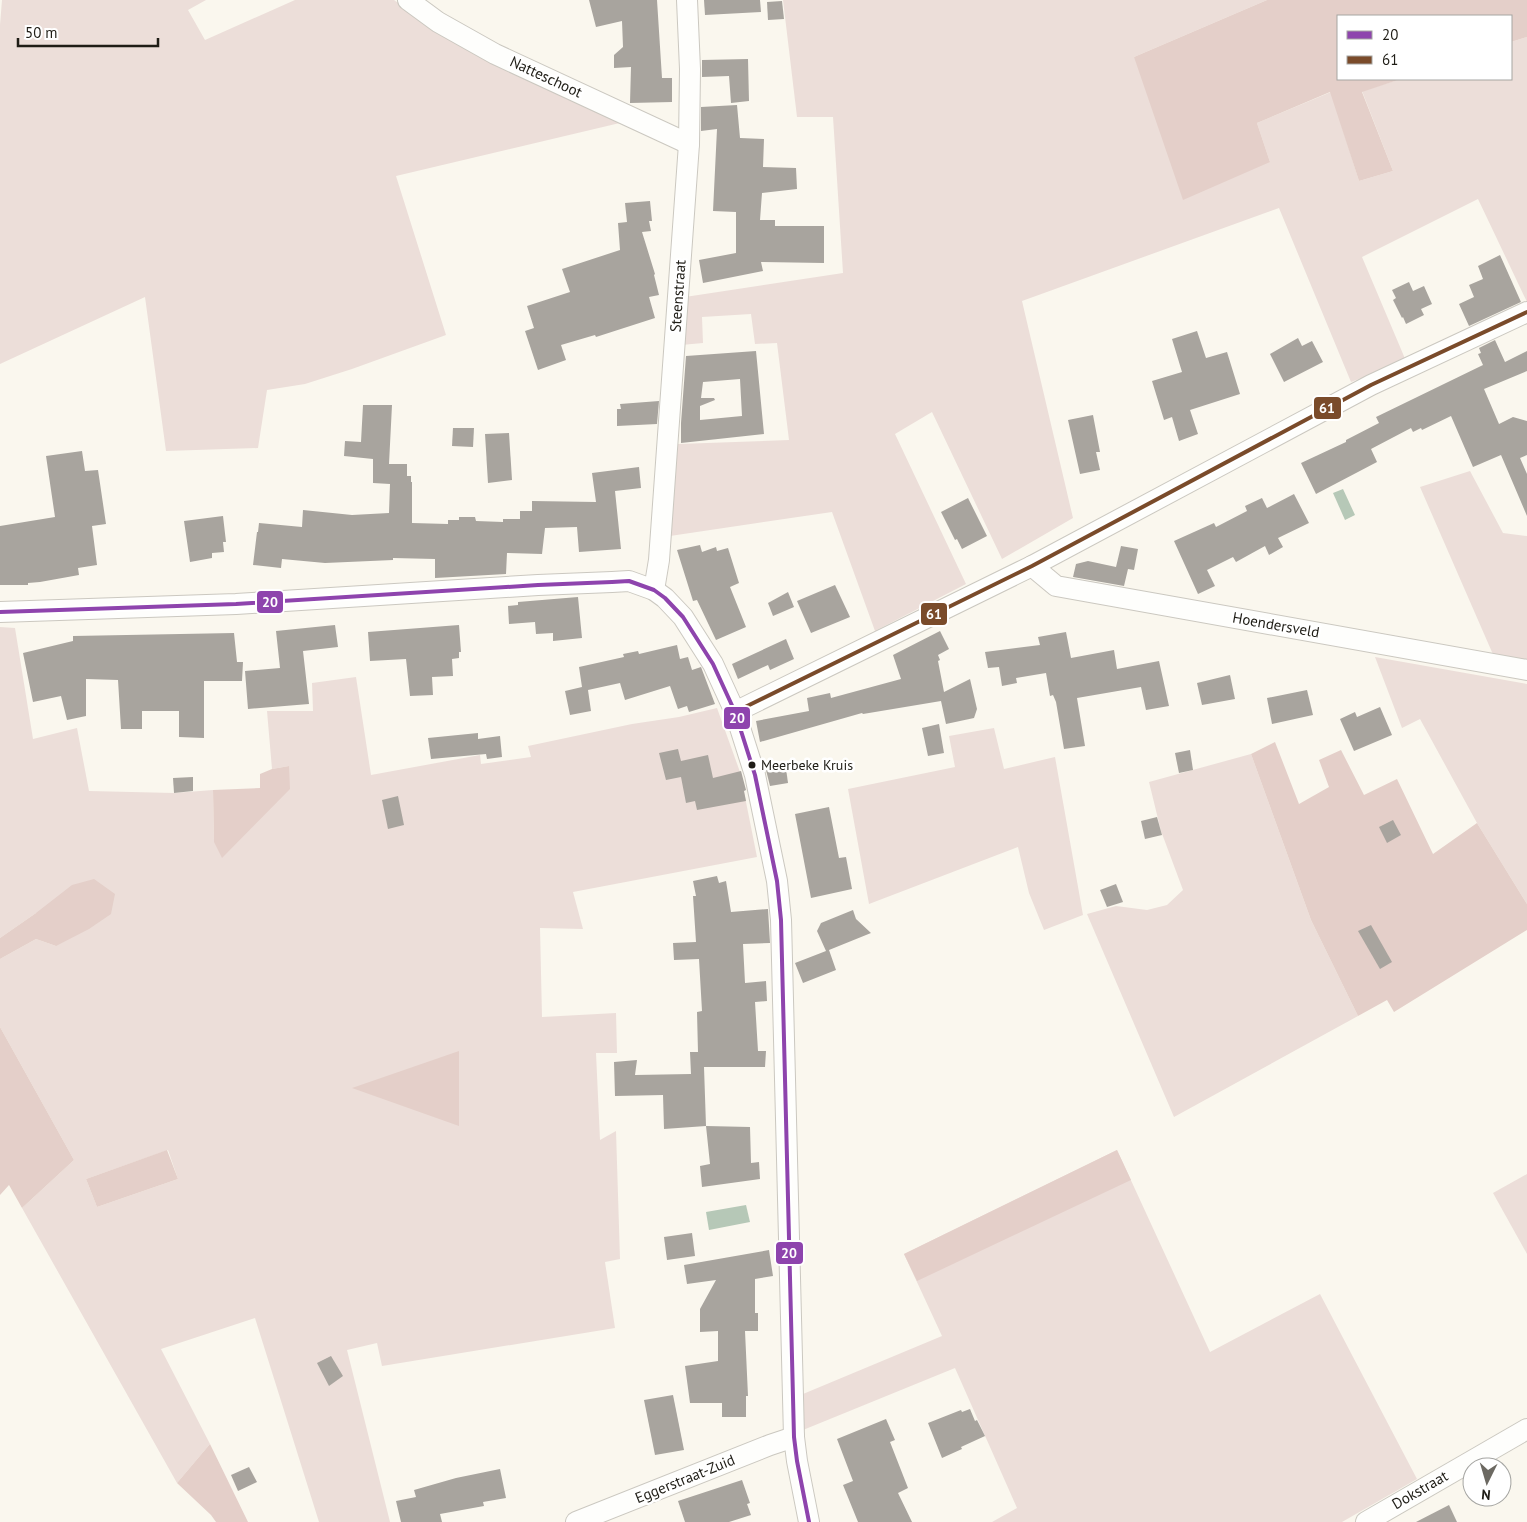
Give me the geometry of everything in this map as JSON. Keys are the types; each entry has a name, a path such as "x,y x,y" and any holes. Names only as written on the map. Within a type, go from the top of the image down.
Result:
{"street":[{"name":"Natteschoot","path":"408,0 438,22 495,54 688,144"},
{"name":"Steenstraat","path":"654,590 659,560 688,144 690,69 687,0"},
{"path":"735,712 1032,566 1371,385 1527,312"},
{"name":"Hoendersveld","path":"1032,566 1056,586 1527,670"},
{"path":"0,612 236,604 538,584 629,581 654,590 683,617 713,664 735,712 755,775 776,881 781,920 794,1437 809,1522"},
{"name":"Dokstraat","path":"1366,1522 1527,1429"},
{"name":"Eggerstraat-Zuid","path":"576,1522 794,1437"}],"shaded area":[{"path":"2,0 206,0 188,10 205,40 295,0 394,0 437,30 624,122 396,176 446,335 305,384 267,390 258,448 166,451 145,297 0,364 0,25"},
{"path":"783,0 1267,0 1134,57 1270,162 1257,123 1331,92 1359,181 1393,171 1362,91 1398,80 1512,80 1512,42 1527,37 1527,302 1478,199 1362,257 1406,361 1351,382 1279,208 1022,301 1073,518 1002,559 932,412 895,434 966,584 875,631 832,512 670,536 678,444 789,440 777,343 755,344 751,314 702,317 703,343 681,345 685,297 843,273 833,117 797,117"},
{"path":"1267,0 1527,0 1527,37 1512,42 1512,15 1337,15 1337,80 1398,80 1362,92 1393,171 1359,181 1330,92 1257,123 1270,162 1183,200 1134,57"},
{"path":"1470,471 1503,533 1527,536 1527,665 1495,659 1420,487"},
{"path":"1343,489 1355,515 1345,520 1333,493"},
{"path":"0,627 15,628 33,739 77,728 89,791 174,793 213,790 214,842 289,766 272,769 267,711 313,711 312,683 356,677 371,775 480,755 481,764 531,757 528,746 717,708 740,772 757,857 573,892 583,929 540,928 542,1017 616,1013 617,1053 596,1053 600,1140 616,1131 620,1259 605,1262 615,1328 382,1366 377,1343 347,1350 390,1522 319,1522 255,1318 161,1349 210,1444 177,1483 22,1208 74,1160 0,1027 0,959 36,939 56,946 36,913 0,938","holes":["168,1150 178,1179 97,1207 86,1179"]},
{"path":"1375,657 1527,684 1527,904 1477,823 1420,719 1402,728"},
{"path":"994,728 1004,769 1055,757 1083,915 1044,930 1029,893 1018,847 869,904 848,789 955,767 949,736"},
{"path":"1275,742 1299,804 1329,787 1319,760 1341,750 1364,795 1397,779 1433,854 1477,823 1527,904 1527,930 1394,1012 1387,1000 1358,1016 1311,920 1251,754"},
{"path":"1251,754 1311,920 1358,1016 1174,1117 1087,914 1116,906 1147,910 1167,905 1183,890 1161,831 1149,782"},
{"path":"289,766 290,789 222,858 214,842 213,790 260,788 260,774 272,769"},
{"path":"94,879 115,894 111,914 89,929 56,946 36,939 0,959 0,938 72,885"},
{"path":"0,1027 74,1160 22,1208 9,1185 0,1195"},
{"path":"459,1051 459,1126 352,1088"},
{"path":"167,1150 178,1179 97,1207 86,1179"},
{"path":"1117,1150 1210,1352 1320,1294 1417,1479 1342,1522 992,1522 1017,1508 955,1368 803,1430 803,1394 942,1336 904,1254"},
{"path":"1117,1150 1131,1180 917,1281 904,1254"},
{"path":"1527,1174 1527,1254 1493,1193"},
{"path":"746,1205 750,1222 709,1230 706,1212"},
{"path":"210,1444 248,1522 216,1522 177,1483"}],"building":[{"path":"589,0 657,0 662,78 672,78 672,102 630,103 631,67 614,68 614,55 623,47 622,21 596,27"},
{"path":"704,0 760,0 761,12 705,15"},
{"path":"782,1 784,19 768,20 767,2"},
{"path":"748,59 749,101 731,103 729,76 702,77 702,60"},
{"path":"737,105 740,138 764,139 763,167 796,168 797,189 762,193 760,220 775,220 775,226 824,226 824,263 761,262 763,271 703,283 699,260 736,253 736,212 713,211 717,129 701,131 701,107"},
{"path":"650,201 652,221 649,221 651,231 642,232 655,274 659,295 649,297 655,318 596,337 595,335 561,345 566,360 538,370 525,331 534,328 527,306 570,292 562,269 620,250 618,223 627,222 625,203"},
{"path":"1500,255 1521,302 1469,326 1459,304 1474,297 1469,285 1483,279 1478,266"},
{"path":"1409,282 1413,291 1424,286 1432,304 1421,309 1424,315 1406,324 1393,300 1396,298 1392,290"},
{"path":"1197,331 1206,358 1227,352 1240,394 1190,410 1198,434 1179,441 1172,417 1164,420 1152,381 1182,372 1172,339"},
{"path":"1298,338 1302,346 1312,341 1323,362 1284,382 1270,354"},
{"path":"1495,340 1505,362 1527,351 1527,371 1484,389 1499,424 1513,417 1527,421 1527,455 1520,458 1527,474 1527,516 1501,455 1473,467 1451,416 1422,430 1421,428 1413,432 1411,428 1371,449 1377,462 1316,494 1301,463 1346,442 1346,440 1379,423 1376,417 1483,365 1478,354 1481,353 1479,348"},
{"path":"756,351 764,434 681,443 686,356","holes":["740,379 742,416 700,420 700,406 715,400 714,398 701,398 703,382"]},
{"path":"659,401 657,424 617,426 617,409 621,409 620,404"},
{"path":"363,405 392,405 389,464 407,464 407,476 411,476 412,482 412,523 448,524 448,520 459,520 459,517 475,517 476,521 503,522 503,519 520,519 520,511 532,511 532,501 596,502 592,473 639,467 641,488 615,491 621,549 579,552 577,527 545,528 542,554 507,553 506,574 435,578 435,559 393,558 393,560 325,563 282,559 281,568 253,565 259,523 302,527 303,510 352,515 389,513 390,484 373,483 373,459 344,456 345,441 361,442"},
{"path":"1093,415 1100,452 1096,452 1100,470 1080,474 1068,420"},
{"path":"453,428 474,428 473,447 452,446"},
{"path":"509,433 512,480 488,483 485,434"},
{"path":"82,451 85,471 98,470 106,524 92,526 97,565 78,568 79,575 28,583 28,585 0,585 0,526 55,517 46,456"},
{"path":"1294,494 1309,523 1278,538 1283,547 1269,555 1265,546 1236,562 1233,557 1207,570 1215,586 1198,594 1174,541 1214,523 1216,527 1247,511 1245,506 1262,498 1267,508"},
{"path":"968,498 987,536 962,549 957,539 955,540 941,512"},
{"path":"223,516 226,542 223,542 224,552 212,553 212,558 190,562 184,521"},
{"path":"700,545 702,552 716,547 717,551 728,548 739,583 730,587 746,627 716,640 697,600 693,601 677,550"},
{"path":"1121,546 1138,549 1134,570 1128,569 1124,586 1073,577 1076,564 1088,561 1116,567"},
{"path":"835,585 850,617 811,633 797,601"},
{"path":"788,592 794,607 773,616 768,603"},
{"path":"578,597 582,638 553,641 553,633 536,634 535,622 509,624 508,606 518,605 518,602"},
{"path":"335,625 338,647 303,651 309,704 248,709 245,671 280,668 276,631"},
{"path":"459,625 461,652 459,652 459,658 452,659 453,676 432,677 433,695 410,696 406,659 370,661 368,632"},
{"path":"940,631 949,649 938,655 944,692 970,679 977,709 974,718 946,724 941,701 862,713 760,742 756,721 809,711 807,698 830,693 831,698 901,679 893,655"},
{"path":"1066,632 1071,658 1114,650 1117,669 1159,661 1169,706 1146,710 1141,687 1077,698 1085,746 1064,749 1056,702 1053,695 1050,696 1046,673 1016,678 1017,683 1002,686 999,667 988,668 985,652 1040,645 1038,637"},
{"path":"234,633 237,662 243,662 242,681 204,681 204,738 179,737 179,711 142,711 142,729 121,729 118,680 86,679 86,716 67,720 61,696 33,702 23,653 73,641 73,636"},
{"path":"786,639 794,659 770,670 768,665 738,679 732,664"},
{"path":"677,645 680,659 688,657 692,670 701,667 715,704 689,712 687,706 678,709 670,686 625,700 620,683 588,690 591,711 570,715 565,691 582,687 579,667 624,657 623,654 638,651 639,654"},
{"path":"1230,675 1235,699 1202,705 1197,683"},
{"path":"1307,690 1313,715 1272,724 1267,698"},
{"path":"1380,707 1392,735 1354,751 1340,719 1355,712 1357,717"},
{"path":"939,724 944,753 928,756 922,728"},
{"path":"478,733 478,739 500,736 502,757 487,759 486,754 431,759 428,738"},
{"path":"678,749 681,761 708,755 713,778 741,771 746,790 744,791 746,801 697,810 695,801 686,803 681,777 666,780 659,753"},
{"path":"1190,750 1193,770 1179,773 1175,753"},
{"path":"785,761 788,783 770,786 765,766"},
{"path":"193,777 193,791 174,793 173,778"},
{"path":"398,796 404,825 388,829 382,800"},
{"path":"829,807 839,858 846,857 852,889 811,898 795,814"},
{"path":"1157,817 1162,835 1145,839 1141,821"},
{"path":"1393,820 1401,835 1387,843 1379,827"},
{"path":"717,876 719,883 726,881 731,912 768,909 770,943 743,944 745,983 766,981 767,1001 755,1002 758,1051 766,1051 765,1067 704,1067 706,1126 664,1129 663,1095 615,1096 614,1062 637,1060 635,1075 691,1074 690,1052 698,1052 697,1012 702,1011 699,959 674,960 673,943 696,942 693,896 696,896 693,881"},
{"path":"1116,884 1123,902 1107,907 1100,890"},
{"path":"853,910 856,919 871,933 829,950 836,970 803,983 795,963 826,951 817,931 821,923"},
{"path":"1371,925 1392,962 1380,969 1358,931"},
{"path":"706,1126 750,1127 751,1163 759,1162 760,1179 702,1187 700,1166 710,1164"},
{"path":"692,1233 695,1256 667,1260 664,1237"},
{"path":"769,1250 773,1276 755,1279 755,1313 758,1313 758,1331 745,1331 748,1396 746,1396 746,1417 722,1417 722,1403 690,1403 685,1366 718,1361 718,1331 700,1332 700,1309 716,1280 687,1284 684,1265"},
{"path":"331,1356 343,1376 329,1386 317,1363"},
{"path":"673,1395 684,1450 655,1455 644,1400"},
{"path":"970,1409 985,1436 942,1458 928,1423 961,1410 962,1412"},
{"path":"886,1419 895,1440 890,1442 908,1488 898,1493 912,1522 858,1522 843,1485 853,1481 837,1439"},
{"path":"249,1467 257,1482 238,1491 231,1475"},
{"path":"500,1469 506,1498 483,1502 484,1506 440,1514 442,1522 401,1522 396,1501 416,1497 414,1490 456,1478"},
{"path":"742,1480 750,1503 747,1504 751,1515 729,1522 685,1522 678,1501"},
{"path":"1449,1505 1457,1522 1416,1522"}],"transit line":[{"name":"61","path":"735,712 1032,566 1371,385 1527,312"},
{"name":"20","path":"0,612 236,604 629,581 654,590 665,598 683,617 713,664 735,712 755,775 777,881 781,920 794,1437 809,1522"}],"place":[{"name":"Meerbeke Kruis","path":"752,765"}]}
